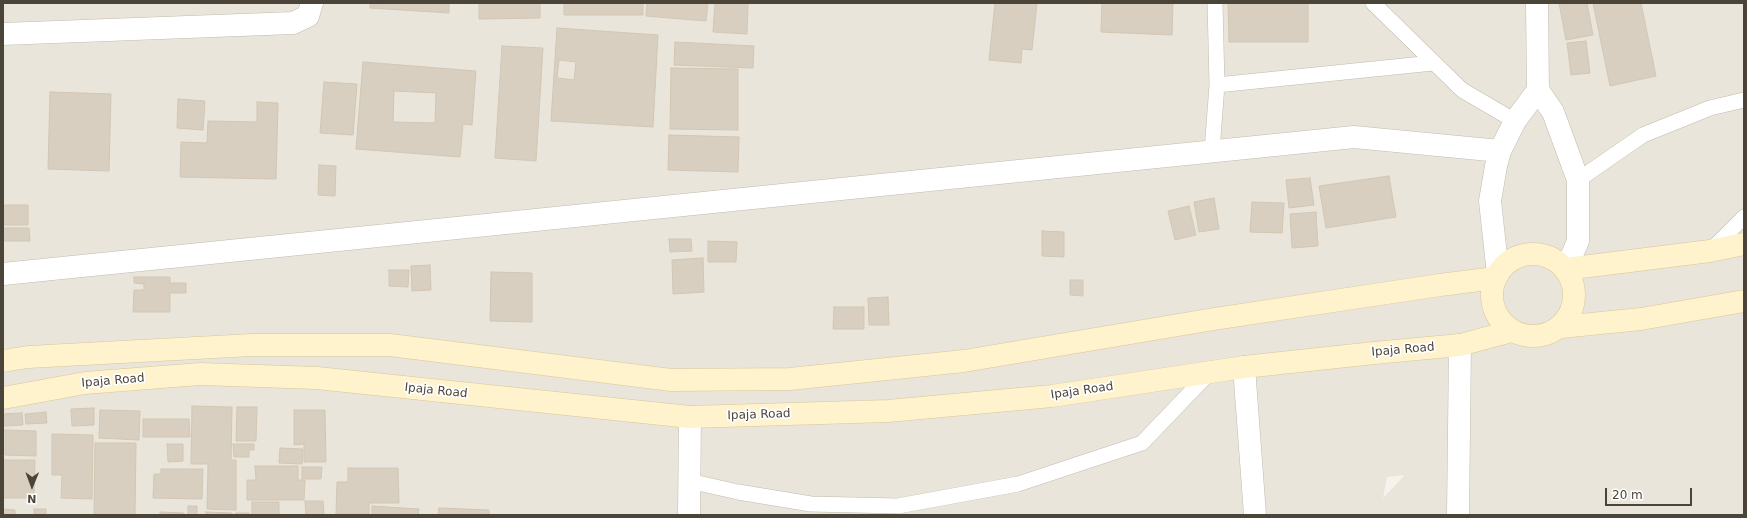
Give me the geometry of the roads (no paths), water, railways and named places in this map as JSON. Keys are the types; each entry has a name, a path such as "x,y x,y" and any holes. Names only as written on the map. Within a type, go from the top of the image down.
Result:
{"main road":[{"path":"1566,269 1710,251 1744,244"},
{"path":"1561,326 1573,309 1574,288 1566,269 1549,257 1528,254 1508,262 1496,276 1491,293 1494,308 1500,321 1512,331 1527,336 1542,336 1561,326 1641,319 1744,301"},
{"path":"3,361 28,357 252,345 390,345 671,380 790,379 964,361 1214,318 1496,276"},
{"name":"Ipaja Road","path":"3,398 85,383 200,374 317,378 690,417 888,411 1052,396 1244,367 1374,352 1460,345 1512,331"}],"street":[{"path":"3,34 293,23 308,16 312,3"},
{"path":"1537,3 1538,90 1553,112 1578,180 1578,241 1566,269"},
{"path":"1496,276 1490,201 1500,151 1515,121 1538,90"},
{"path":"3,274 1354,136 1500,151"},
{"path":"1458,515 1460,345"},
{"path":"1244,367 1255,515"},
{"path":"689,515 690,417"}],"lane":[{"path":"1212,151 1217,85 1215,3"},
{"path":"1373,3 1433,64 1462,90 1515,121"},
{"path":"1217,85 1433,64"},
{"path":"1578,180 1644,135 1710,108 1744,100"},
{"path":"1710,251 1744,217"},
{"path":"689,481 738,492 811,504 862,510 898,506 1018,484 1142,443 1210,372"}]}
